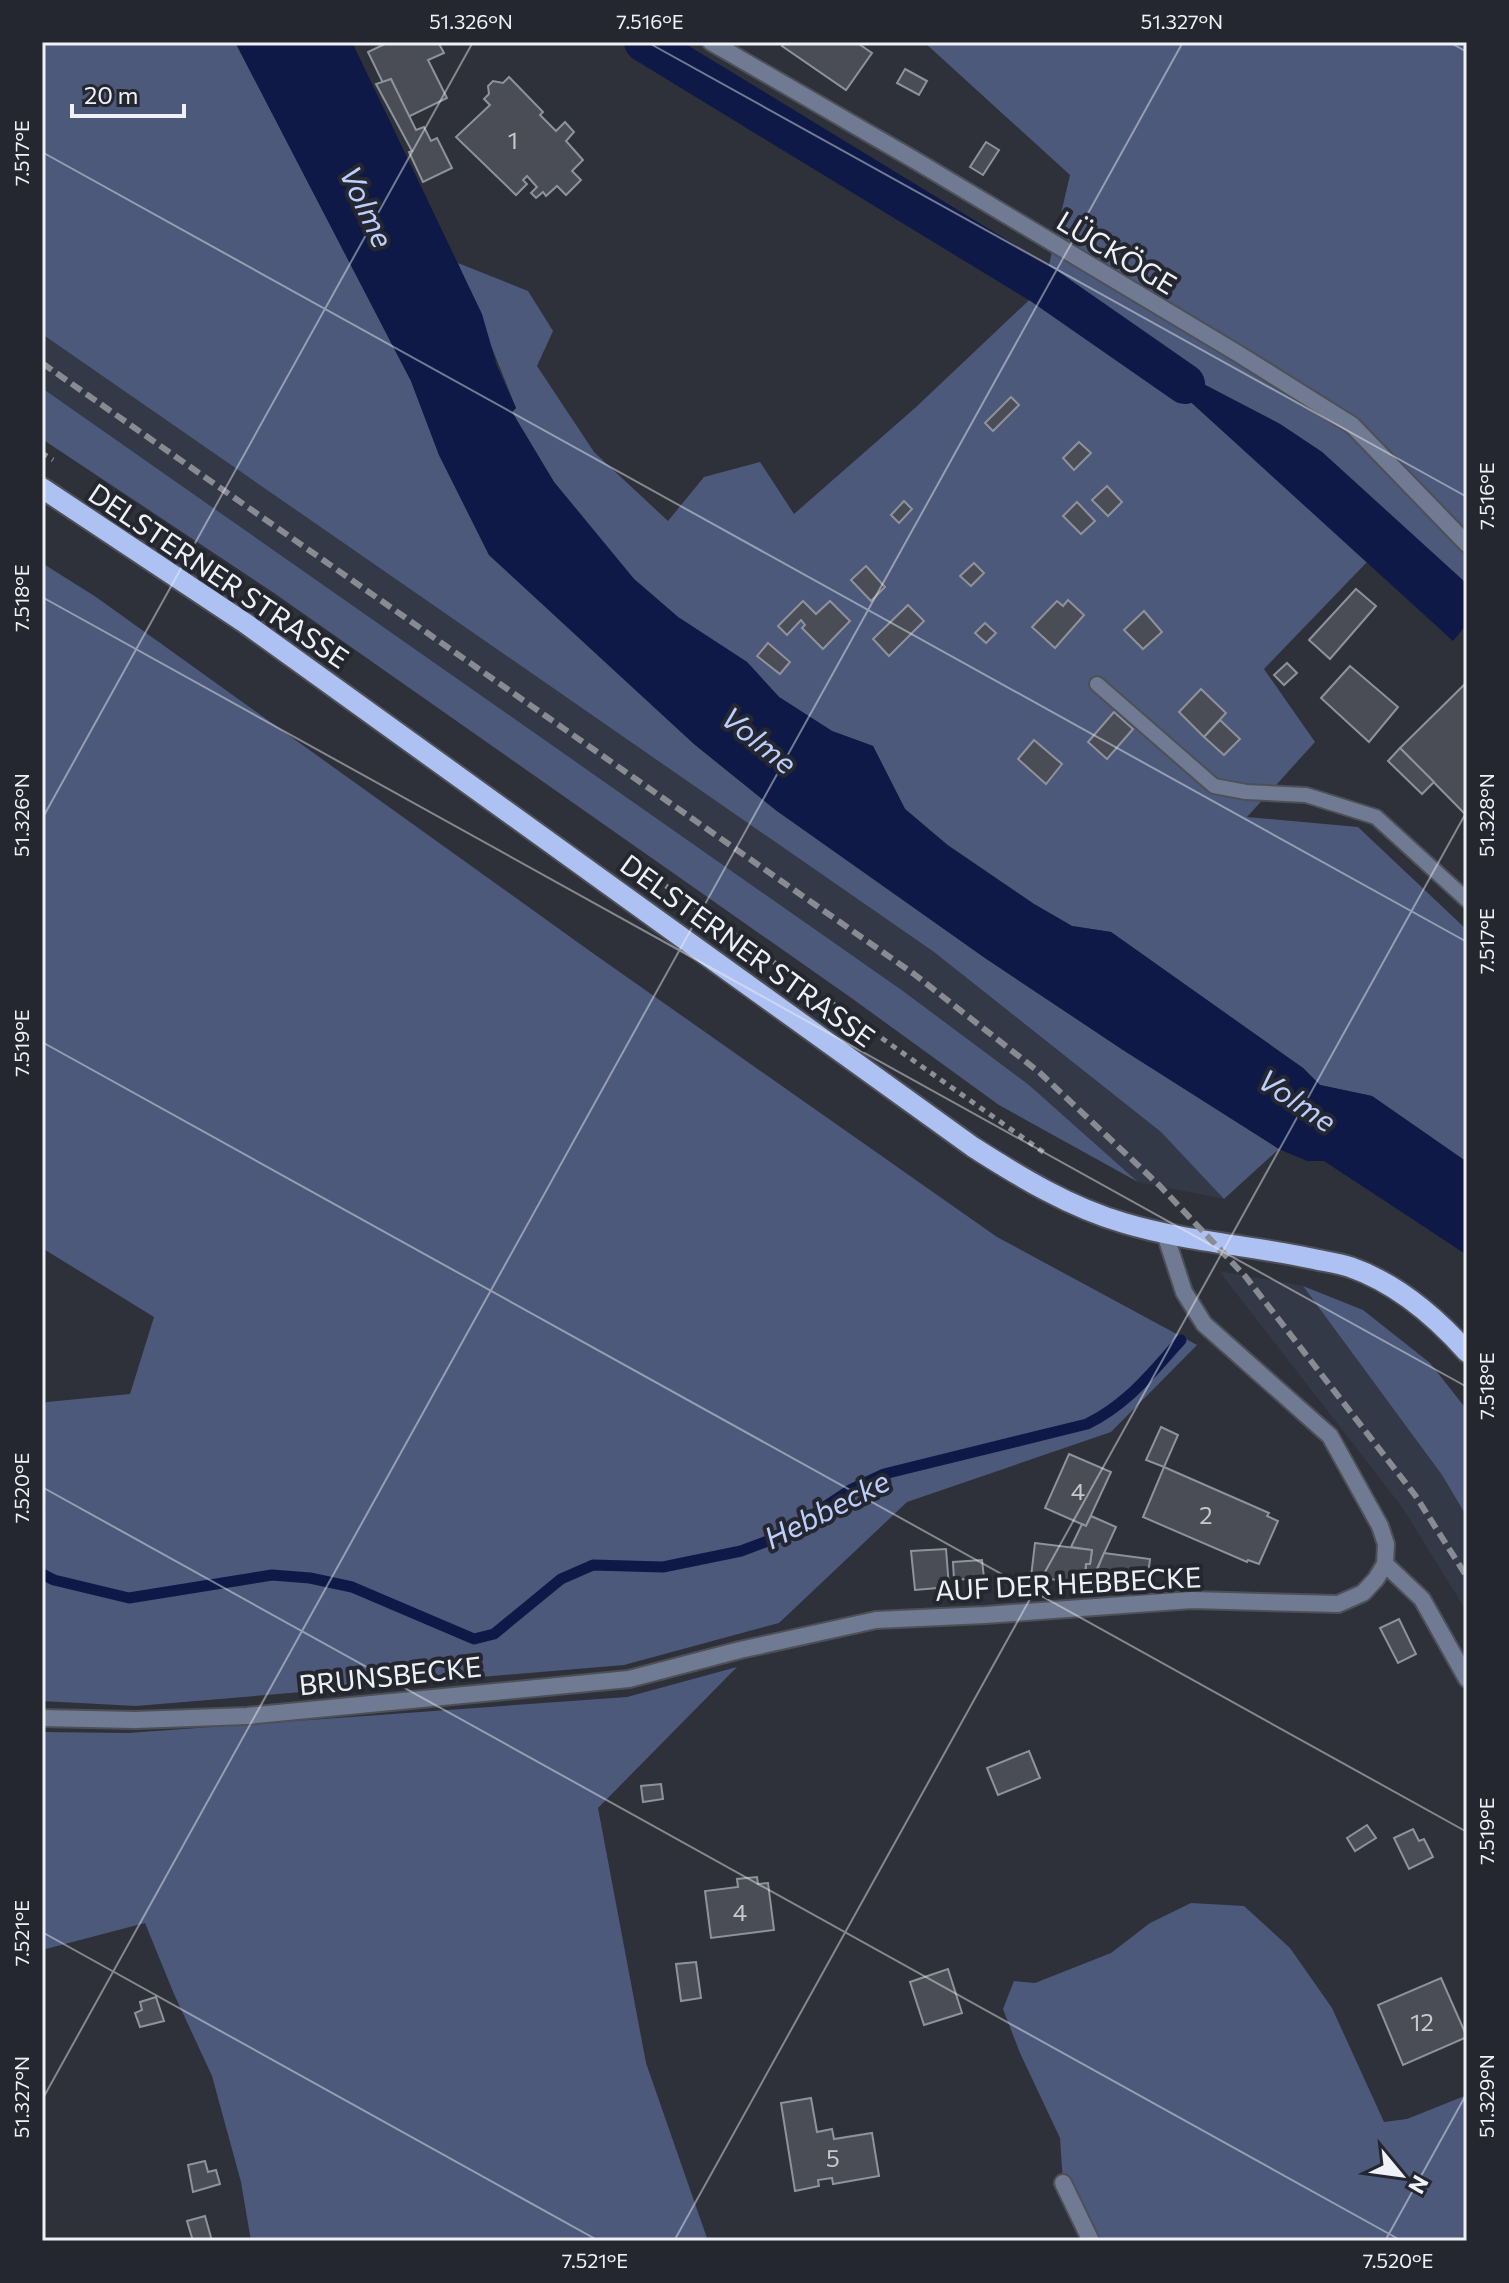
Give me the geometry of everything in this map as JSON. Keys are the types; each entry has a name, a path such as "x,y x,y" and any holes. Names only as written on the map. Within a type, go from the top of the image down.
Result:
{"main road":[{"name":"DELSTERNER STRASSE","path":"42,488 245,623 973,1147 1026,1181 1083,1209 1123,1223 1165,1234 1349,1267 1382,1281 1417,1303 1467,1352"}],"street":[{"name":"LÜCKÖGE","path":"711,42 918,162 1352,425 1467,544"},
{"path":"1165,1234 1184,1292 1204,1324 1330,1436 1380,1526 1386,1544 1385,1564 1422,1599 1467,1679"},
{"name":"AUF DER HEBBECKE","path":"740,1650 876,1620 1192,1600 1338,1604 1363,1593 1385,1564"},
{"name":"BRUNSBECKE","path":"42,1718 135,1720 247,1716 629,1679 740,1650"},
{"path":"1063,2183 1091,2241"}],"lane":[{"path":"1097,684 1214,786 1246,792 1306,795 1376,817 1467,900"}],"path":[{"path":"42,453 55,461"},
{"path":"647,872 1046,1155"}],"shaded area":[{"path":"42,42 235,42 411,381 439,455 489,555 694,744 777,811 985,958 1279,1149 1224,1199 1161,1132 934,952 42,334"},
{"path":"924,42 1467,42 1467,584 1322,452 1280,424 1144,353 1172,385 1367,562 1264,669 1315,742 1247,817 1358,827 1467,930 1467,1162 1372,1096 1320,1085 1303,1068 1111,932 1072,926 948,845 905,809 873,746 832,731 779,697 747,662 678,617 634,579 554,482 512,412 516,408 458,263 528,291 553,331 537,366 594,452 668,521 704,477 760,462 794,514 915,408 1044,286 1070,175"},
{"path":"42,334 934,952 1161,1132 1224,1199 1138,1182 1029,1085 903,991 42,388"},
{"path":"42,388 903,991 1029,1085 1138,1182 999,1105 274,593 42,439"},
{"path":"42,563 96,597 594,954 997,1237 1197,1345 1111,1432 907,1502 779,1623 624,1665 136,1706 42,1701 42,1507 46,1507 42,1499 42,1405 130,1394 154,1317 42,1248"},
{"path":"1219,1271 1303,1286 1442,1475 1467,1517 1467,1612 1402,1507"},
{"path":"1303,1286 1363,1310 1430,1363 1467,1410 1467,1517 1442,1475"},
{"path":"737,1667 598,1808 646,2063 708,2241 251,2241 241,2182 212,2076 145,1923 42,1950 42,1732 128,1733 627,1697"},
{"path":"1191,1903 1244,1906 1290,1948 1332,2008 1384,2122 1407,2119 1467,2095 1467,2241 1091,2241 1063,2183 1060,2138 1003,2009 1014,1981 1035,1983 1111,1953 1150,1923"}],"water":[{"name":"Volme","path":"235,42 352,42 482,314 497,366 516,408 512,412 554,482 634,579 678,617 747,662 779,697 832,731 873,746 905,809 947,845 1072,926 1111,932 1303,1068 1320,1085 1372,1096 1467,1162 1467,1255 1324,1161 1307,1161 1279,1149 1123,1050 985,958 777,811 694,744 489,555 439,455 411,381"},
{"path":"1140,351 1280,424 1322,452 1467,584 1467,624 1453,641 1172,385"}],"building":[{"path":"389,42 438,42 444,53 428,60 447,98 408,117 391,79 383,83 368,52"},
{"path":"785,42 856,42 872,53 846,90 782,46"},
{"path":"905,69 927,81 919,95 897,83"},
{"path":"509,77 543,112 540,115 556,131 565,122 574,132 566,141 583,160 572,171 581,180 566,195 557,186 546,196 543,192 536,198 531,193 537,187 527,176 523,180 527,184 516,195 456,137 490,105 484,99 489,94 488,86 493,81 503,83"},
{"path":"391,79 416,130 424,127 431,141 437,138 452,168 423,182 409,152 412,151 376,84"},
{"path":"986,142 999,150 983,175 970,167"},
{"path":"1011,397 1019,405 993,431 985,423"},
{"path":"1079,442 1091,453 1074,470 1063,458"},
{"path":"1107,486 1122,502 1108,516 1092,500"},
{"path":"904,501 912,509 899,523 891,515"},
{"path":"1077,502 1095,521 1081,534 1063,516"},
{"path":"974,563 984,573 971,586 960,576"},
{"path":"866,566 885,587 871,601 851,580"},
{"path":"1356,589 1376,606 1330,659 1309,640"},
{"path":"1068,600 1084,615 1055,648 1032,627 1057,601 1063,606"},
{"path":"803,601 816,614 830,601 850,621 823,649 802,628 805,625 801,620 787,635 778,626"},
{"path":"908,605 924,621 889,656 873,639"},
{"path":"1144,611 1162,632 1143,649 1124,630"},
{"path":"985,623 996,633 986,643 975,633"},
{"path":"768,643 790,662 780,674 757,656"},
{"path":"1287,663 1297,673 1284,685 1274,675"},
{"path":"1350,666 1398,707 1369,742 1321,698"},
{"path":"1467,682 1467,812 1465,814 1400,748"},
{"path":"1201,689 1226,713 1204,737 1179,712"},
{"path":"1114,712 1133,729 1107,759 1088,742"},
{"path":"1220,720 1240,739 1224,755 1204,737"},
{"path":"1034,740 1062,764 1046,784 1018,759"},
{"path":"1400,748 1434,782 1422,794 1388,761"},
{"path":"1161,1427 1178,1435 1164,1467 1146,1460"},
{"path":"1069,1454 1111,1472 1086,1526 1045,1508"},
{"path":"1164,1467 1269,1513 1267,1516 1278,1521 1259,1564 1247,1562 1143,1517"},
{"path":"1091,1516 1116,1527 1096,1571 1086,1570 1092,1550 1071,1547 1082,1524 1086,1526"},
{"path":"1035,1543 1092,1550 1090,1564 1086,1564 1084,1583 1031,1577"},
{"path":"946,1549 949,1587 915,1590 911,1551"},
{"path":"1104,1553 1150,1559 1147,1583 1094,1577"},
{"path":"982,1560 984,1578 954,1580 953,1562"},
{"path":"1399,1619 1416,1654 1398,1663 1380,1628"},
{"path":"1029,1751 1040,1778 998,1795 987,1768"},
{"path":"661,1784 663,1799 643,1802 641,1786"},
{"path":"1367,1825 1376,1838 1355,1851 1347,1838"},
{"path":"1413,1829 1419,1841 1424,1839 1433,1857 1409,1869 1394,1838"},
{"path":"757,1877 758,1884 768,1883 774,1930 711,1938 705,1891 738,1887 737,1879"},
{"path":"696,1962 701,1998 681,2001 676,1964"},
{"path":"948,1969 962,2013 924,2025 910,1982"},
{"path":"1441,1978 1467,2037 1403,2065 1378,2005"},
{"path":"156,1997 164,2021 140,2027 135,2013 142,2010 140,2002"},
{"path":"811,2098 817,2132 832,2129 834,2139 872,2133 879,2176 833,2184 832,2178 818,2180 819,2186 795,2191 781,2103"},
{"path":"205,2161 208,2172 216,2170 220,2184 193,2192 188,2165"},
{"path":"205,2216 212,2241 193,2241 187,2221"}],"waterway":[{"path":"644,42 1044,286 1185,384"},
{"name":"Hebbecke","path":"42,1574 54,1580 129,1598 272,1575 310,1578 352,1587 474,1639 494,1634 561,1579 593,1565 663,1567 741,1551 781,1536 850,1490 884,1474 1087,1424 1127,1397 1181,1340"}],"railway":[{"path":"42,363 914,974 1039,1072 1160,1186 1245,1276 1415,1495 1467,1577"}]}
